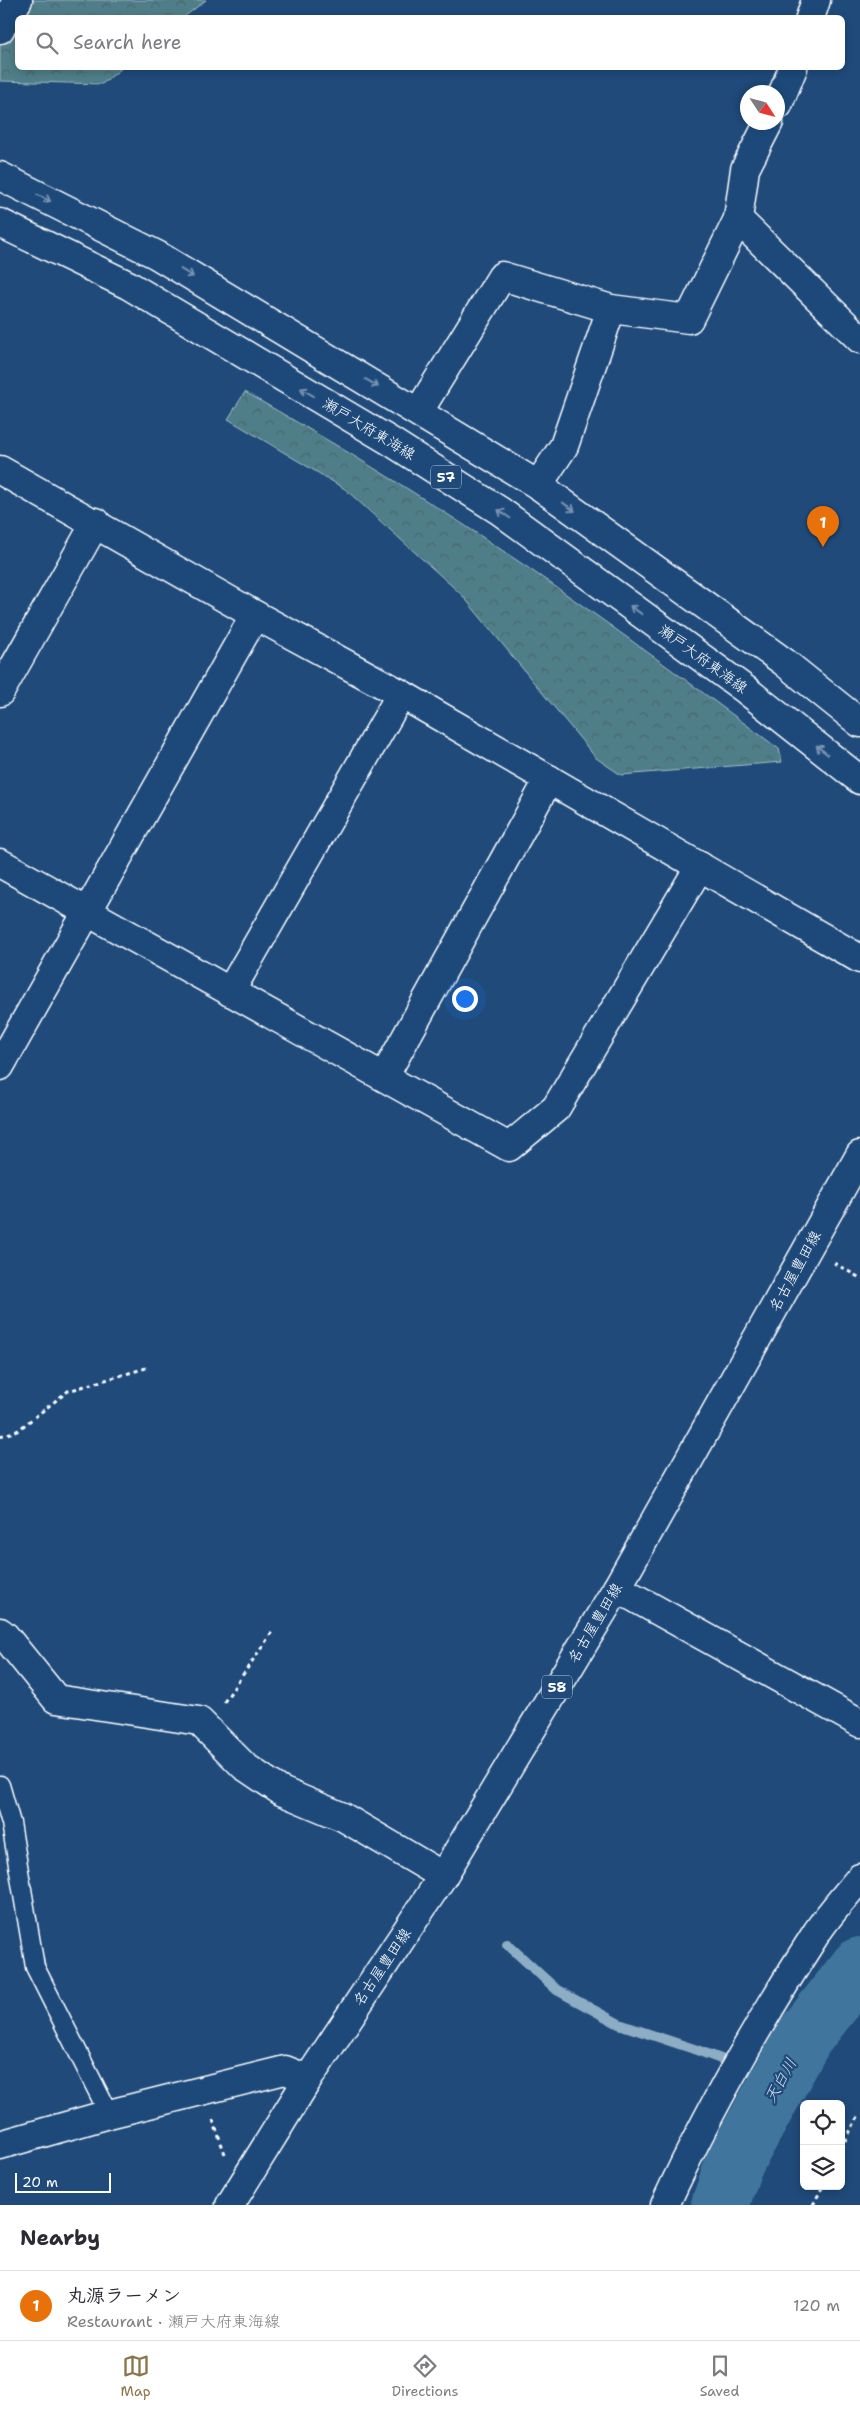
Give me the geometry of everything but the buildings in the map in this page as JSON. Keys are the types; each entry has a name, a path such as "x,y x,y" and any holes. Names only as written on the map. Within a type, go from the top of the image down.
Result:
{"street":[{"path":"0,29 18,0"},
{"path":"811,15 816,0"},
{"path":"785,88 792,70"},
{"path":"419,411 502,276 612,309 689,318 738,219 745,169 764,130"},
{"path":"0,176 157,255 419,411 538,485 784,662 860,723"},
{"path":"738,219 860,339"},
{"name":"瀬戸大府東海線","path":"0,223 128,285 390,441 500,511 746,690 860,780"},
{"path":"538,485 564,446 612,309"},
{"path":"0,470 96,522 255,615 401,694 860,959"},
{"path":"0,692 96,522"},
{"path":"0,1066 255,615"},
{"path":"230,992 401,694"},
{"path":"384,1077 549,779"},
{"path":"0,863 509,1148 556,1108 700,866"},
{"name":"名古屋豊田線","path":"230,2205 308,2079 443,1876 616,1588 860,1155"},
{"path":"616,1588 860,1723"},
{"path":"0,1632 56,1699 199,1721 244,1766 281,1791 343,1817 443,1876"},
{"path":"665,2205 681,2169 744,2053 818,1930 860,1878"},
{"path":"0,2145 110,2114 286,2070 308,2079"}],"lane":[{"path":"0,1785 11,1823 35,1967 110,2114"}],"path":[{"path":"0,1436 17,1431 68,1391 146,1368"},
{"path":"206,1728 273,1631"},
{"path":"203,2091 225,2153 230,2157"},
{"path":"843,2145 860,2113"},
{"path":"813,2205 820,2190"}],"green space":[{"path":"0,0 206,0 187,15 15,15 15,70 120,70 102,84 0,81"},
{"path":"245,392 425,500 528,568 779,749 782,762 621,775 596,758 462,595 345,489 228,419"}],"waterway":[{"path":"507,1944 557,1990 619,2024 729,2062 777,2086"},
{"name":"天白川","path":"720,2205 734,2164 804,2037 860,1966"}],"place":[{"name":"丸源ラーメン","path":"823,547"}]}
